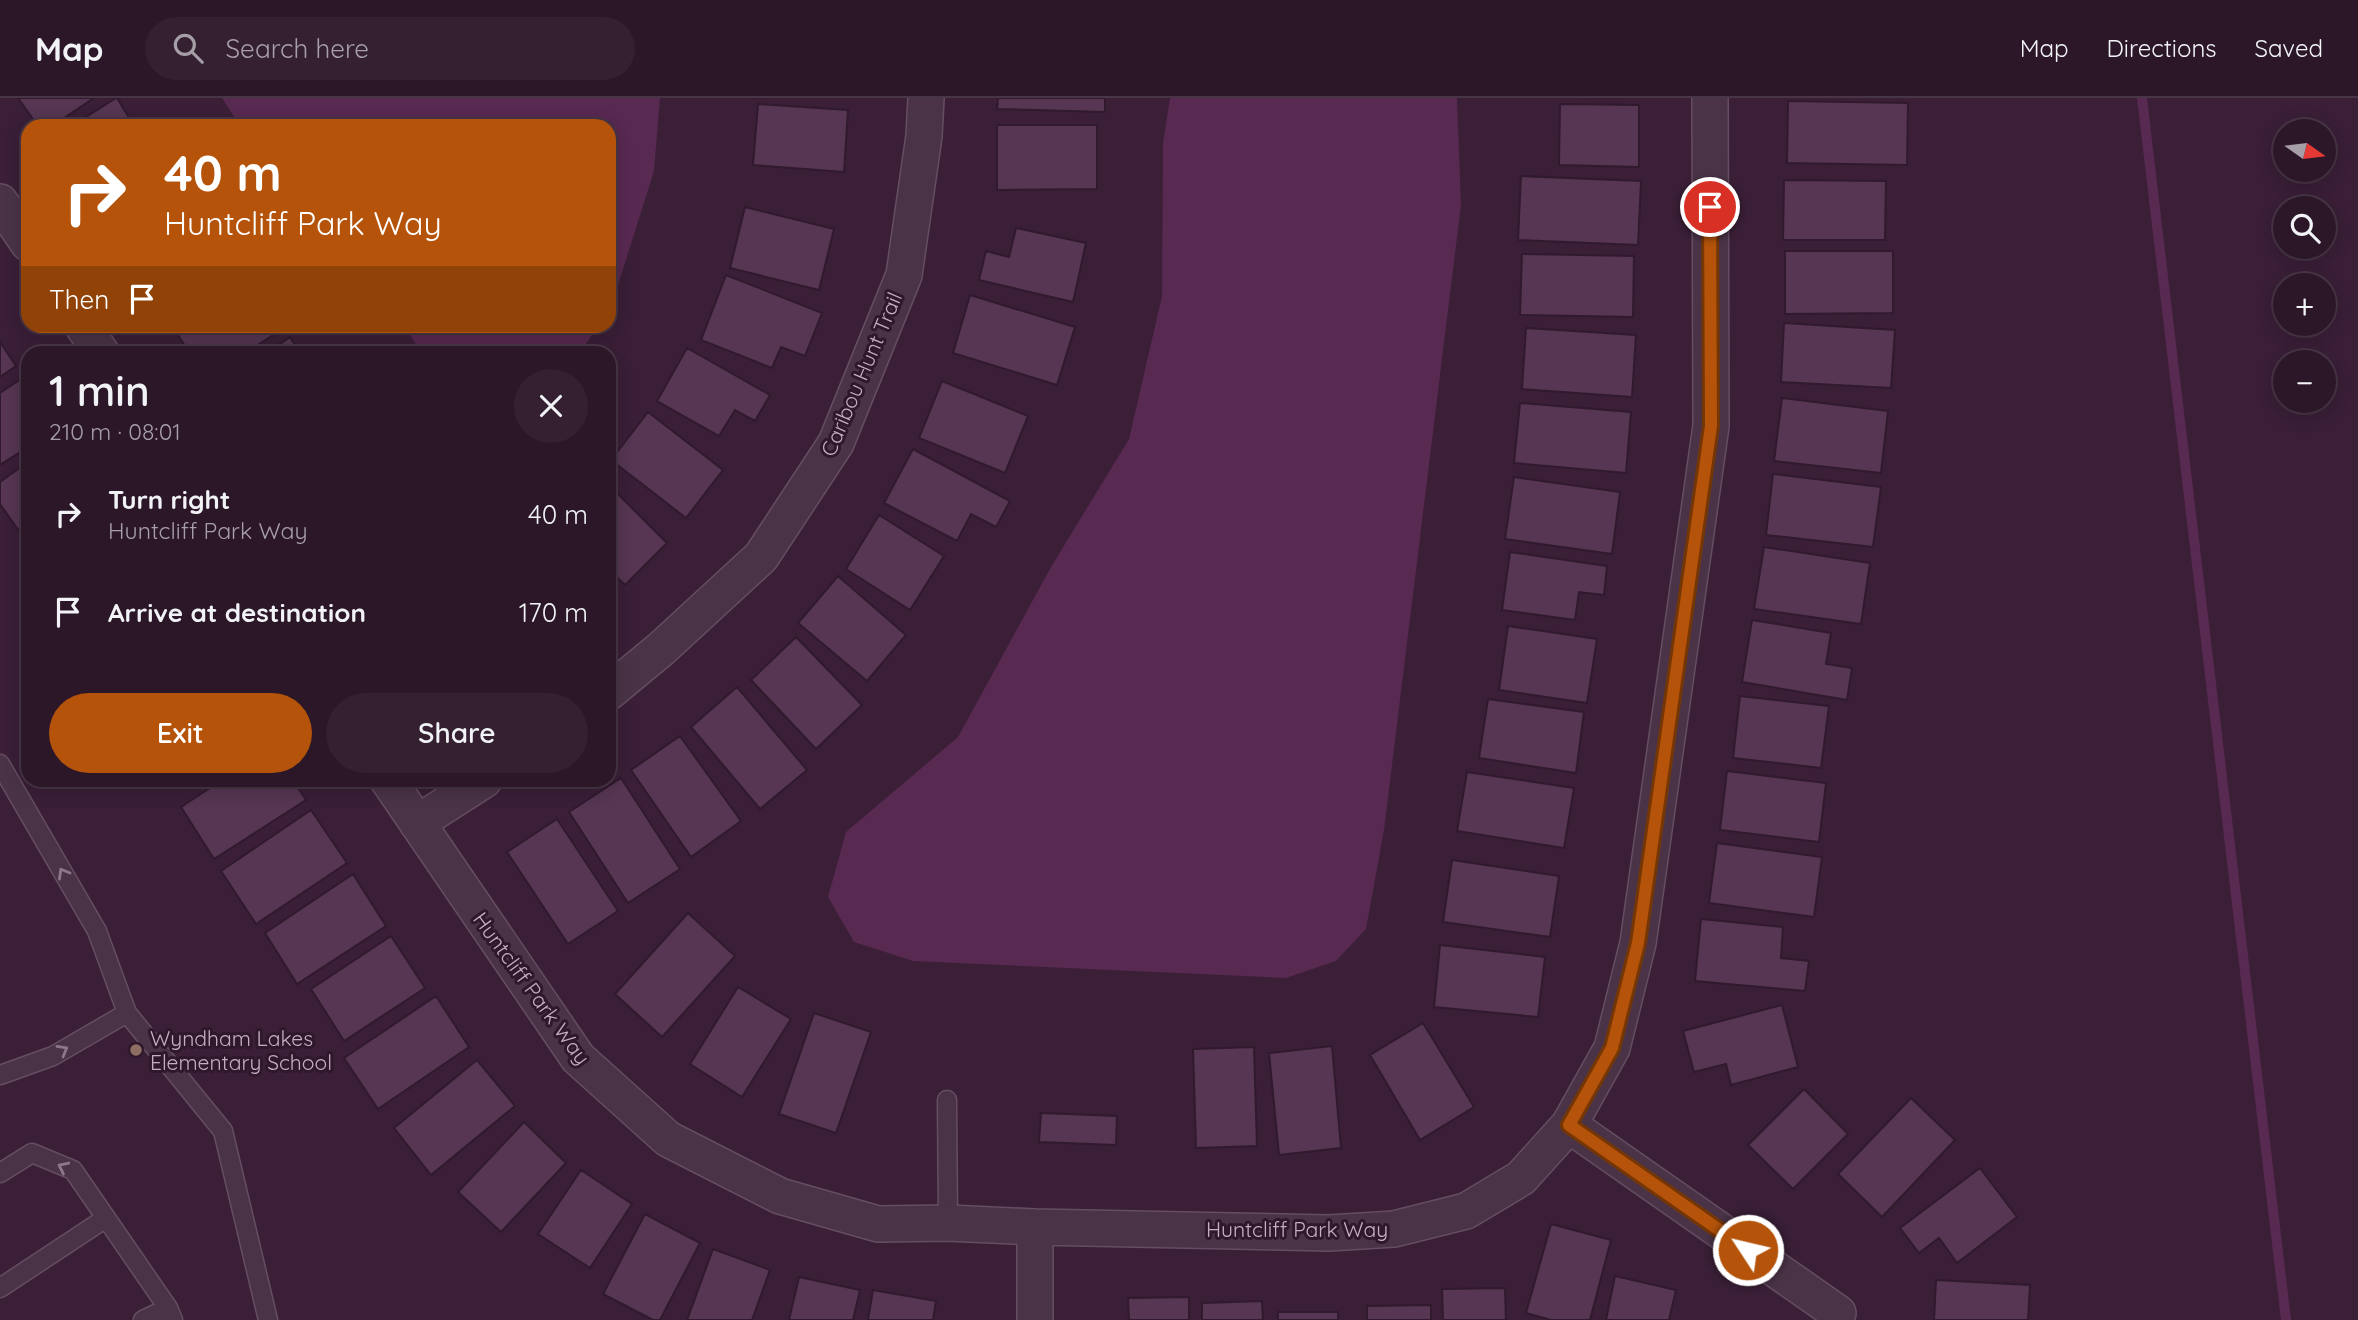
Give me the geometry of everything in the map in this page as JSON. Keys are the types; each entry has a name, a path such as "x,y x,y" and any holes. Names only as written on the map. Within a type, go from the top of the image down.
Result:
{"street":[{"name":"Caribou Hunt Trail","path":"616,686 662,649 761,557 836,443 904,275 924,136 926,98"},
{"name":"Huntcliff Park Way","path":"393,787 578,1058 668,1139 780,1196 878,1224 948,1223 1329,1233 1394,1229 1466,1211 1521,1178 1569,1125 1612,1048 1638,943 1711,426 1710,98"},
{"path":"0,202 21,233"},
{"path":"417,823 473,787"},
{"path":"1569,1125 1838,1313"},
{"path":"1035,1227 1035,1320"}],"lane":[{"path":"0,764 97,931 127,1013 223,1131 268,1320"},
{"path":"0,1075 53,1056 127,1013"},
{"path":"947,1100 948,1223"},
{"path":"0,1173 33,1153 73,1170 171,1314 143,1320"},
{"path":"0,1288 106,1218"}],"shaded area":[{"path":"222,98 660,98 654,171 616,291 616,119 236,119"},
{"path":"1170,98 1457,98 1461,205 1384,830 1366,929 1336,961 1286,978 913,961 854,942 828,897 846,832 958,737 1051,567 1129,439 1162,296 1163,143"},
{"path":"409,333 593,333 584,346 417,346"}],"building":[{"path":"18,98 94,98 62,119 33,119"},
{"path":"116,98 130,119 83,119"},
{"path":"998,98 1105,98 1105,112 997,109"},
{"path":"1788,101 1908,103 1907,165 1787,163"},
{"path":"758,104 848,110 844,172 753,165"},
{"path":"1560,104 1639,105 1639,167 1559,165"},
{"path":"997,125 1097,125 1097,189 997,190"},
{"path":"1521,176 1641,181 1638,245 1518,240"},
{"path":"1784,180 1886,181 1885,240 1783,240"},
{"path":"745,207 834,229 819,290 730,268"},
{"path":"1016,228 1086,243 1073,302 979,280 986,251 1009,257"},
{"path":"1785,251 1893,251 1893,313 1785,314"},
{"path":"1522,254 1634,256 1633,317 1520,315"},
{"path":"726,275 822,313 805,356 781,347 772,368 701,340"},
{"path":"970,295 1075,327 1057,385 953,353"},
{"path":"1784,323 1895,330 1891,388 1781,382"},
{"path":"1526,328 1636,335 1632,397 1522,389"},
{"path":"177,333 276,333 256,346 185,346"},
{"path":"290,337 296,346 277,346"},
{"path":"0,342 16,366 0,377"},
{"path":"687,348 770,395 755,421 735,410 719,436 657,401"},
{"path":"21,379 21,452 0,465 0,393"},
{"path":"942,381 1028,416 1005,473 919,438"},
{"path":"1782,398 1888,411 1881,473 1774,461"},
{"path":"1520,403 1631,412 1626,473 1514,463"},
{"path":"648,412 723,470 686,518 616,464 616,454"},
{"path":"913,449 1010,501 996,527 971,514 957,541 884,503"},
{"path":"21,467 21,534 0,504 0,482"},
{"path":"1773,474 1881,487 1873,547 1766,535"},
{"path":"1514,477 1620,492 1612,554 1505,539"},
{"path":"616,492 667,543 625,585 616,577"},
{"path":"879,515 944,556 910,610 846,569"},
{"path":"1764,547 1870,563 1861,624 1754,609"},
{"path":"1510,552 1607,566 1604,595 1579,592 1575,620 1502,610"},
{"path":"838,576 906,635 867,681 798,623"},
{"path":"1752,620 1831,633 1826,664 1852,668 1847,700 1742,682"},
{"path":"1508,626 1597,639 1587,703 1499,690"},
{"path":"796,637 862,705 816,749 751,680"},
{"path":"737,687 807,770 760,809 691,727"},
{"path":"1740,696 1829,706 1821,768 1733,758"},
{"path":"1488,699 1584,712 1576,773 1479,758"},
{"path":"680,736 741,821 691,857 631,770"},
{"path":"1727,771 1826,783 1819,842 1720,830"},
{"path":"1467,772 1574,788 1564,848 1457,831"},
{"path":"621,778 680,869 628,903 569,812 607,787 616,787 616,781"},
{"path":"211,787 298,787 306,800 214,859 181,807"},
{"path":"311,810 347,863 256,924 221,871"},
{"path":"557,819 618,911 568,944 507,852"},
{"path":"1717,843 1822,857 1814,917 1709,903"},
{"path":"1452,860 1559,876 1550,937 1443,922"},
{"path":"353,874 386,926 297,984 265,933"},
{"path":"688,913 735,956 662,1037 615,994"},
{"path":"1701,919 1783,927 1781,958 1809,961 1805,991 1695,981"},
{"path":"391,936 425,988 344,1041 311,989"},
{"path":"1440,945 1545,957 1538,1017 1434,1007"},
{"path":"738,987 791,1019 742,1097 690,1064"},
{"path":"436,996 469,1047 378,1109 344,1058"},
{"path":"1782,1005 1798,1067 1731,1085 1726,1064 1694,1072 1683,1031"},
{"path":"814,1013 871,1032 836,1133 779,1114"},
{"path":"1423,1023 1474,1107 1420,1140 1370,1055"},
{"path":"1332,1046 1341,1148 1279,1155 1269,1053"},
{"path":"1254,1047 1257,1146 1196,1148 1193,1049"},
{"path":"477,1060 515,1106 431,1175 394,1128"},
{"path":"1804,1089 1848,1134 1793,1189 1748,1145"},
{"path":"1911,1098 1955,1140 1882,1217 1838,1174"},
{"path":"1041,1113 1117,1116 1116,1145 1039,1142"},
{"path":"524,1122 566,1163 501,1232 458,1192"},
{"path":"1980,1168 2017,1217 1957,1263 1939,1238 1919,1253 1900,1228"},
{"path":"581,1170 632,1204 590,1268 538,1234"},
{"path":"645,1214 700,1243 660,1320 653,1320 603,1294"},
{"path":"1551,1224 1611,1240 1590,1320 1551,1320 1526,1313"},
{"path":"713,1249 770,1270 752,1320 687,1320"},
{"path":"1615,1276 1676,1290 1669,1320 1606,1320"},
{"path":"799,1277 860,1290 853,1320 789,1320"},
{"path":"1936,1280 2030,1285 2028,1320 1934,1320"},
{"path":"1505,1288 1506,1320 1443,1320 1442,1289"},
{"path":"873,1290 936,1301 933,1320 868,1320"},
{"path":"1189,1297 1189,1320 1129,1320 1128,1298"},
{"path":"1262,1301 1263,1320 1202,1320 1202,1303"},
{"path":"1431,1305 1431,1320 1367,1320 1367,1306"},
{"path":"1278,1312 1338,1312 1338,1320 1278,1320"}],"waterway":[{"path":"2142,98 2286,1320"}],"place":[{"name":"Wyndham Lakes Elementary School","path":"136,1050"}],"route":[{"path":"1710,207 1711,426 1638,943 1612,1048 1569,1125 1748,1250"}]}
